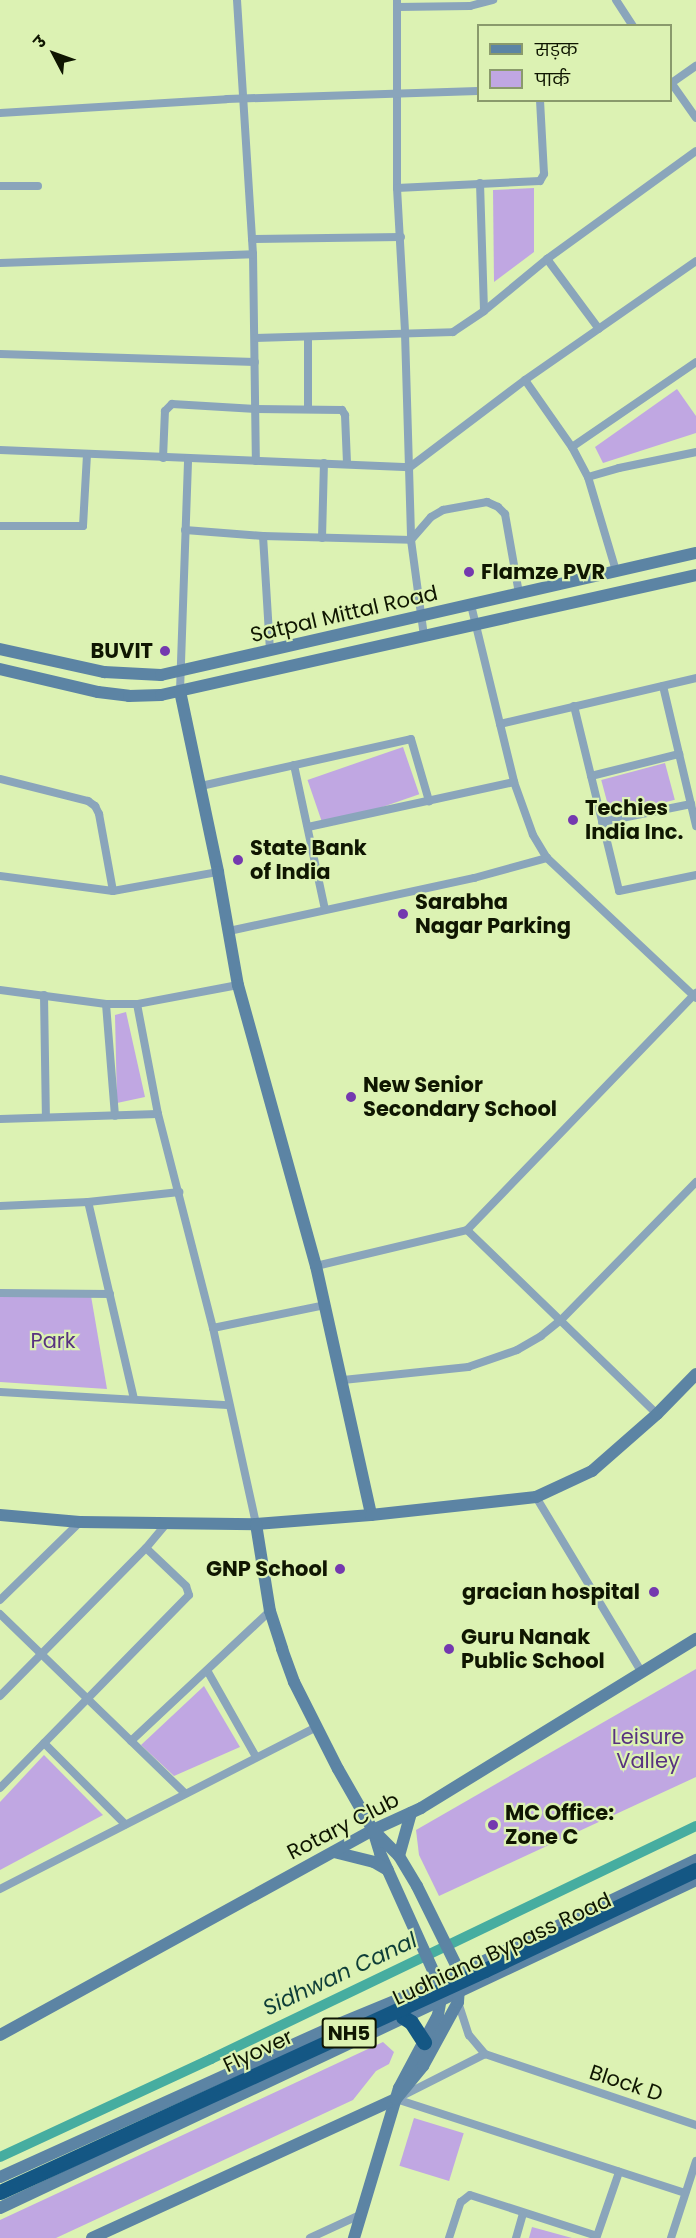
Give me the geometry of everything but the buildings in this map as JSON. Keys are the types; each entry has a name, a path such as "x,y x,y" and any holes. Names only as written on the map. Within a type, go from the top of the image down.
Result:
{"highway":[{"name":"Flyover","path":"0,2192 485,1970 696,1870"},
{"path":"403,2016 411,2022 424,2042"}],"street":[{"path":"237,0 241,99 253,254 256,460"},
{"path":"424,636 411,540 405,333 397,188 397,4 470,6 493,0"},
{"path":"616,0 632,24"},
{"path":"672,82 696,66"},
{"path":"672,84 696,118"},
{"path":"0,113 241,99 477,91"},
{"path":"397,188 538,182 543,178 540,102"},
{"path":"255,338 453,332 484,311 548,258 696,151"},
{"path":"480,183 484,311"},
{"path":"0,186 38,186"},
{"path":"252,239 401,237"},
{"path":"0,263 253,254"},
{"path":"548,258 599,329"},
{"path":"0,450 410,467 525,380 696,261"},
{"path":"308,338 308,409"},
{"path":"0,354 255,362"},
{"path":"572,447 696,362"},
{"path":"525,380 572,447 588,477 616,571"},
{"path":"163,458 168,406 308,409 345,412 347,463"},
{"path":"588,477 696,452"},
{"path":"0,526 83,526 87,454"},
{"path":"188,458 180,691 218,872 238,985 316,1266 371,1515"},
{"path":"322,538 324,463"},
{"path":"411,540 431,517 442,510 487,502 498,507 505,514 519,593"},
{"path":"184,530 263,536 411,540"},
{"path":"263,536 270,651"},
{"name":"Satpal Mittal Road","path":"0,649 122,675 161,675 696,553"},
{"name":"Satpal Mittal Road","path":"0,669 129,696 161,695 696,576"},
{"path":"316,1266 467,1230 695,996 547,858 533,835 514,782 471,605"},
{"path":"500,724 696,678"},
{"path":"663,686 696,826"},
{"path":"574,706 619,891 696,875"},
{"path":"201,786 411,739 429,801"},
{"path":"591,776 679,754"},
{"path":"294,765 325,909"},
{"path":"0,779 88,801 95,806 99,814 113,891"},
{"path":"308,827 514,782"},
{"path":"602,822 691,804"},
{"path":"229,931 474,878 547,858"},
{"path":"0,876 113,891 218,872"},
{"path":"0,990 106,1004 137,1005 238,985"},
{"path":"44,995 46,1116"},
{"path":"106,1004 115,1116"},
{"path":"92,2238 396,2099 485,2054 469,2035 459,1996 458,1970 435,1919 399,1856 373,1830 338,1769 294,1682 270,1611 256,1524 228,1405 213,1328 158,1114 137,1005"},
{"path":"0,1119 158,1114"},
{"path":"343,1380 468,1367 517,1350 541,1336 561,1320 696,1182"},
{"path":"0,1206 88,1202 179,1192"},
{"path":"88,1202 134,1399"},
{"path":"467,1230 657,1414"},
{"path":"0,1293 110,1294"},
{"path":"213,1328 325,1305"},
{"path":"0,1515 80,1522 165,1525 256,1524 371,1515 536,1497 592,1471 657,1414 696,1374"},
{"path":"0,1392 228,1405"},
{"path":"536,1497 641,1671"},
{"path":"0,1600 80,1522"},
{"path":"0,1696 146,1548 165,1525"},
{"path":"0,1788 189,1595 186,1586 146,1548"},
{"path":"131,1741 208,1672 270,1611"},
{"path":"0,1614 185,1793"},
{"name":"Rotary Club","path":"0,2035 373,1830 411,1813 696,1639"},
{"path":"208,1672 256,1757"},
{"path":"0,1889 318,1726"},
{"path":"44,1743 125,1824"},
{"path":"399,1856 411,1813"},
{"path":"354,2238 403,2077 438,2015 441,1998 437,1980 376,1845 373,1830"},
{"path":"334,1852 374,1862 389,1871"},
{"path":"0,2177 437,1980 696,1860"},
{"name":"Ludhiana Bypass Road","path":"0,2208 441,1998 459,1996 696,1880"},
{"path":"396,2099 423,2066 459,1996"},
{"name":"Block D","path":"485,2054 696,2125"},
{"path":"396,2099 685,2193"},
{"path":"671,2238 696,2161"},
{"path":"449,2238 464,2197 470,2195 597,2237 619,2172"},
{"path":"310,2238 362,2214"},
{"path":"516,2238 523,2214"}],"green space":[{"path":"534,188 534,252 494,282 493,190"},
{"path":"677,389 696,416 696,433 603,463 595,447"},
{"path":"403,747 419,794 324,827 308,780"},
{"path":"665,763 675,800 611,817 601,780"},
{"path":"126,1012 145,1097 117,1103 115,1015"},
{"name":"Park","path":"0,1295 91,1296 107,1389 0,1382"},
{"name":"Leisure Valley","path":"696,1669 696,1777 439,1896 419,1855 416,1830"},
{"path":"204,1686 240,1747 174,1776 141,1745"},
{"path":"44,1755 103,1815 0,1870 0,1802"},
{"path":"383,2042 394,2052 389,2064 376,2071 353,2100 56,2238 0,2238 0,2220"},
{"path":"414,2118 464,2133 449,2181 399,2166"},
{"path":"532,2227 572,2238 529,2238"}],"waterway":[{"name":"Sidhwan Canal","path":"0,2157 211,2059 696,1826"}],"place":[{"name":"Flamze PVR","path":"469,572"},
{"name":"BUVIT","path":"165,651"},
{"name":"Techies India Inc.","path":"573,820"},
{"name":"State Bank of India","path":"238,860"},
{"name":"Sarabha Nagar Parking","path":"403,914"},
{"name":"New Senior Secondary School","path":"351,1097"},
{"name":"GNP School","path":"340,1569"},
{"name":"gracian hospital","path":"654,1592"},
{"name":"Guru Nanak Public School","path":"449,1649"},
{"name":"MC Office: Zone C","path":"493,1825"}]}
